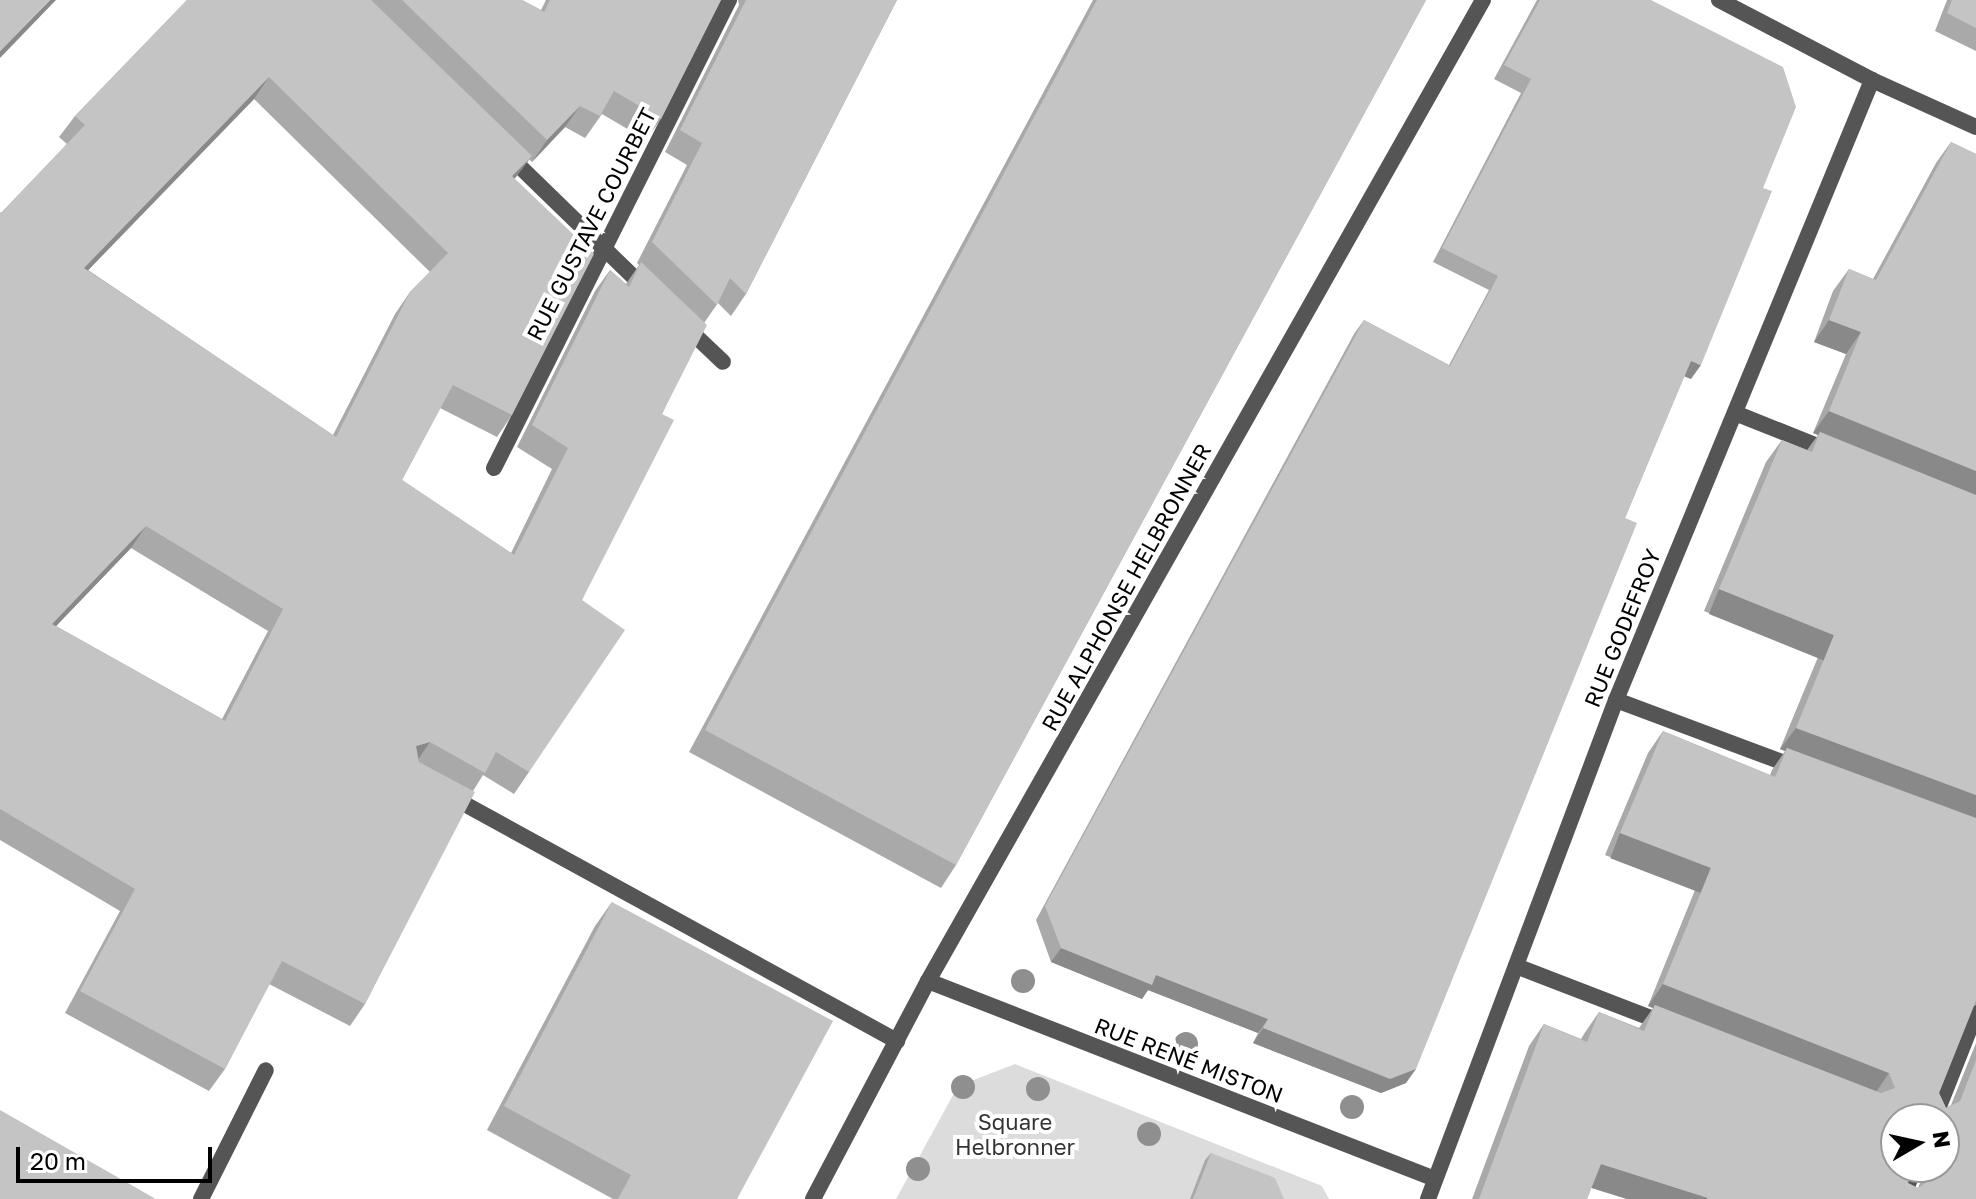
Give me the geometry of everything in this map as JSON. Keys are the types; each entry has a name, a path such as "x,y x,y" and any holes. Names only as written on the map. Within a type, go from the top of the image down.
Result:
{"street":[{"name":"RUE GUSTAVE COURBET","path":"494,468 729,0"},
{"name":"RUE ALPHONSE HELBRONNER","path":"813,1199 928,981 1483,0"},
{"path":"1719,0 1872,80 1976,127"},
{"name":"RUE GODEFROY","path":"1428,1199 1616,700 1872,80"},
{"path":"493,140 723,362"},
{"path":"1735,413 1844,457"},
{"path":"1616,700 1815,774"},
{"path":"438,789 897,1041"},
{"path":"1516,966 1681,1030"},
{"name":"RUE RENÉ MISTON","path":"928,981 1435,1179"},
{"path":"1940,1103 1976,1013"},
{"path":"201,1199 266,1070"}],"green space":[{"name":"Square Helbronner","path":"1015,1064 1322,1186 1329,1199 896,1199 958,1086"}],"building":[{"path":"0,0 50,0 0,51"},
{"path":"187,0 371,0 532,156 512,176 594,254 512,415 453,385 402,480 514,555 568,448 532,425 610,270 629,287 641,262 707,325 662,414 674,420 582,600 625,630 529,772 496,752 485,773 430,742 416,746 419,762 475,792 365,1004 282,961 225,1069 80,991 135,889 0,809 0,212 85,125 75,116","holes":["269,77 448,253 410,292 336,437 84,268","146,526 283,609 225,721 52,624"]},
{"path":"402,0 522,0 544,12 550,0 721,0 661,119 614,91 600,116 580,106 547,140"},
{"path":"746,0 897,0 746,294 730,278 717,305 652,242 702,143 680,130"},
{"path":"1097,0 1426,0 956,865 705,730"},
{"path":"1540,0 1651,0 1783,67 1796,107 1763,188 1772,191 1701,365 1691,361 1625,518 1637,523 1416,1069 1390,1079 1263,1028 1268,1019 1156,975 1152,985 1061,948 1045,906 1364,320 1450,366 1498,276 1442,248 1531,79 1504,65"},
{"path":"1952,0 1976,0 1976,28 1947,13"},
{"path":"1951,142 1976,154 1976,471 1829,411 1861,332 1829,320 1849,269 1876,280"},
{"path":"1820,432 1976,495 1976,795 1796,728 1834,635 1719,589 1782,440 1812,452"},
{"path":"1663,731 1775,777 1787,748 1976,818 1976,1000 1939,1093 1944,1103 1880,1103 1880,1183 1908,1183 1918,1188 1925,1183 1960,1183 1960,1103 1956,1103 1960,1101 1976,1060 1976,1199 1707,1199 1601,1164 1587,1199 1479,1199 1544,1024 1587,1042 1599,1012 1644,1031 1655,1005 1881,1093 1895,1088 1889,1073 1663,984 1711,868 1620,833"},
{"path":"612,902 833,1021 737,1199 618,1199 631,1175 504,1106"},
{"path":"0,1110 154,1198 154,1199 0,1199"},
{"path":"1211,1153 1275,1178 1284,1199 1193,1199"}]}
